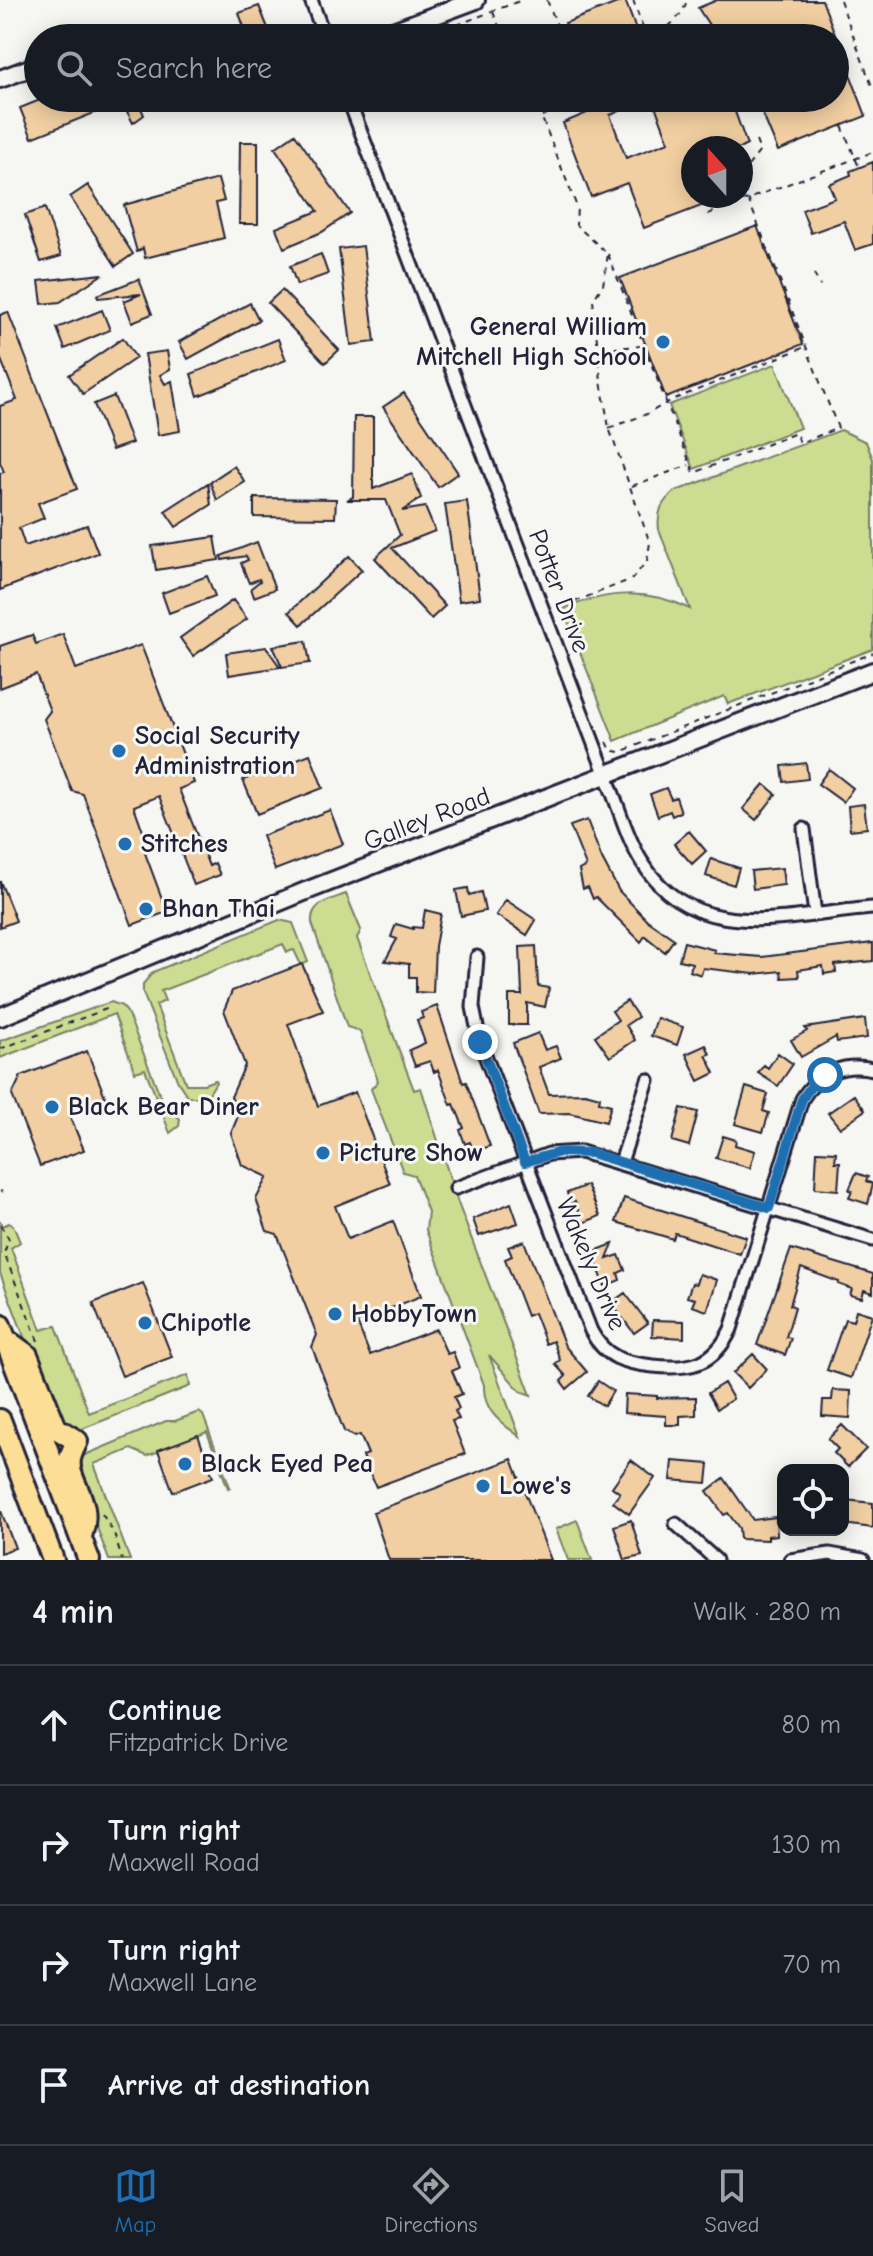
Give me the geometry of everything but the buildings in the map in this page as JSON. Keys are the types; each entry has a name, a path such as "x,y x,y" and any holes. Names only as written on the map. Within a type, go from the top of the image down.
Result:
{"highway":[{"path":"3,1332 27,1355 56,1428 77,1441 69,1462 84,1505 86,1520 81,1538"},
{"path":"3,1332 89,1560"},
{"path":"0,1420 53,1560"}],"main road":[{"path":"412,24 476,0"},
{"path":"0,79 24,70"},
{"name":"Galley Road","path":"0,1017 306,891 873,671"}],"street":[{"path":"311,0 320,24"},
{"name":"Potter Drive","path":"353,112 605,775 636,852 651,877 671,896 702,913 721,918 764,921 873,908"},
{"path":"804,829 815,914"},
{"name":"Wakely Drive","path":"477,957 473,1007 476,1031 525,1162 597,1343 606,1352 629,1363 678,1369 699,1363 719,1349 731,1329 802,1099 815,1081 835,1070 855,1066 873,1069"},
{"path":"621,1162 648,1080"},
{"path":"456,1188 549,1154 571,1151 621,1162 873,1240"},
{"path":"676,1524 716,1560"},
{"path":"790,1560 830,1554 863,1560"}],"path":[{"path":"459,24 522,0"},
{"path":"547,0 556,24"},
{"path":"641,0 634,1 641,24"},
{"path":"670,24 680,16 687,0"},
{"path":"840,0 849,24"},
{"path":"492,11 498,24"},
{"path":"849,24 873,89"},
{"path":"539,112 577,207 576,225 608,254 694,473 796,433 800,443 838,428 752,208"},
{"path":"541,117 552,112"},
{"path":"842,126 859,167"},
{"path":"753,160 760,151 754,136"},
{"path":"753,196 873,152"},
{"path":"708,214 723,208"},
{"path":"556,609 632,579 643,568 650,553 650,543 609,428 593,300 603,285 608,254"},
{"path":"814,274 820,286"},
{"path":"599,349 643,346"},
{"path":"609,428 806,347"},
{"path":"631,487 691,465"},
{"path":"611,750 620,752 873,653"},
{"path":"0,1049 109,1008"},
{"path":"0,1225 9,1239 4,1253 41,1347"}],"green space":[{"path":"775,364 800,428 694,469 669,405"},
{"path":"841,430 866,442 873,459 873,649 728,704 724,696 615,741 563,609 595,598 627,594 658,598 690,609 659,530 660,513 667,499 676,491"},
{"path":"346,894 361,930 357,938 414,1090 421,1088 458,1203 531,1395 520,1391 489,1355 520,1437 495,1416 487,1403 484,1385 426,1230 428,1212 414,1175 403,1172 371,1089 378,1081 360,1031 347,1027 312,923 312,916 318,907"},
{"path":"279,920 293,923 308,962 301,965 294,950 287,952 283,944 161,991 165,1001 156,1005 186,1084 216,1082 207,1097 188,1097 178,1082 143,993 143,984 153,972"},
{"path":"111,1002 122,1006 127,1012 162,1100 180,1119 179,1126 170,1133 145,1069 135,1072 114,1014 0,1058 0,1041"},
{"path":"0,1221 2,1226 13,1225 20,1242 11,1248 41,1330 56,1326 89,1413 188,1375 190,1386 77,1431 57,1424 0,1273"},
{"path":"199,1412 203,1415 230,1487 207,1432 147,1456 131,1449 94,1464 130,1560 109,1560 75,1469 80,1457 166,1421"},
{"path":"577,1520 592,1560 568,1560 556,1529"}],"place":[{"name":"General William Mitchell High School","path":"663,342"},
{"name":"Social Security Administration","path":"119,751"},
{"name":"Stitches","path":"125,844"},
{"name":"Bhan Thai","path":"146,909"},
{"name":"Black Bear Diner","path":"52,1107"},
{"name":"Picture Show","path":"323,1153"},
{"name":"HobbyTown","path":"335,1314"},
{"name":"Chipotle","path":"145,1323"},
{"name":"Black Eyed Pea","path":"185,1464"},
{"name":"Lowe's","path":"483,1486"}],"route":[{"path":"480,1042 525,1162 560,1152 591,1153 769,1208 802,1099 815,1081 825,1075"}]}
